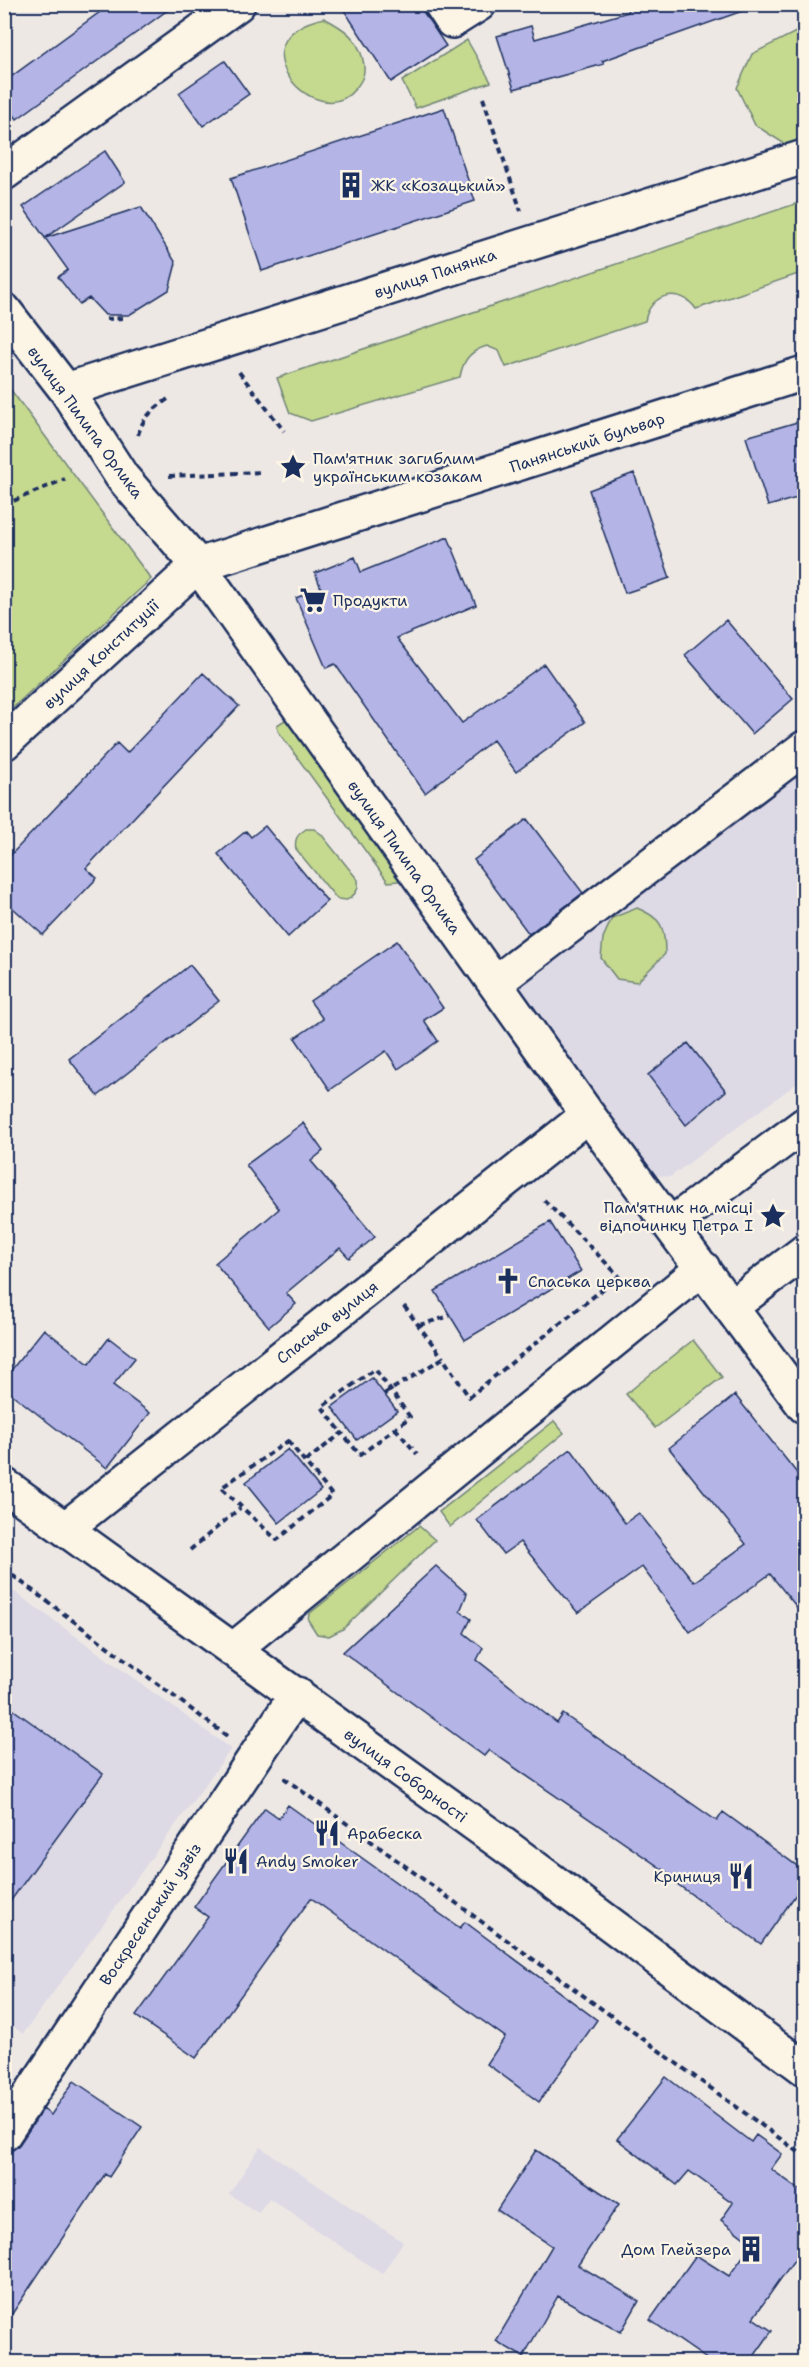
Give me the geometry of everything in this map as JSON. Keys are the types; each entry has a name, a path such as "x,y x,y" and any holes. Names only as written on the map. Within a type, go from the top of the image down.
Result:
{"street":[{"path":"4,173 238,4"},
{"path":"441,4 452,21 479,4"},
{"name":"вулиця Панянка","path":"66,390 804,157"},
{"name":"вулиця Пилипа Орлика","path":"4,310 66,390 122,477 198,565 588,1115 804,1406"},
{"name":"Панянський бульвар","path":"198,565 804,373"},
{"name":"вулиця Конституції","path":"4,743 198,565"},
{"path":"495,982 804,748"},
{"name":"Спаська вулиця","path":"66,1528 588,1115"},
{"path":"670,1225 804,1125"},
{"path":"731,1307 804,1252"},
{"path":"234,1649 703,1268"},
{"name":"вулиця Соборності","path":"4,1485 297,1694 804,2068"},
{"name":"Воскресенський узвіз","path":"4,2134 297,1694"}],"path":[{"path":"483,98 521,212"},
{"path":"106,319 124,318"},
{"path":"235,366 284,431"},
{"path":"136,442 141,424 150,411 178,392"},
{"path":"164,476 262,472"},
{"path":"4,505 65,479"},
{"path":"450,1316 419,1325 469,1397 619,1276 539,1195"},
{"path":"384,1394 443,1358"},
{"path":"375,1369 392,1390 410,1417 360,1455 322,1407 375,1369"},
{"path":"395,1428 417,1455"},
{"path":"306,1461 342,1433"},
{"path":"288,1441 306,1461 332,1495 277,1540 221,1488 288,1441"},
{"path":"190,1550 240,1508"},
{"path":"4,1569 254,1757 804,2156"}],"shaded area":[{"path":"804,748 804,1078 670,1177 654,1175 591,1094 506,974"},
{"path":"5,1585 231,1749 23,2034 5,2020"},
{"path":"260,2147 403,2242 382,2274 269,2198 258,2213 229,2194"}],"green space":[{"path":"324,18 353,39 361,52 364,64 363,76 358,86 339,100 321,100 304,92 290,79 282,62 284,44 297,29"},
{"path":"804,28 804,144 791,148 755,125 737,88 752,54"},
{"path":"467,40 491,82 416,108 402,81"},
{"path":"804,201 804,272 696,309 682,297 666,296 653,304 645,321 506,367 499,351 487,346 468,357 460,377 311,421 290,413 277,378"},
{"path":"5,382 151,579 5,715"},
{"path":"285,720 290,723 400,875 398,881 388,882 278,731 277,725"},
{"path":"306,829 314,829 321,834 358,880 356,891 347,900 337,899 296,849 297,838"},
{"path":"637,908 657,920 663,930 665,954 637,982 617,979 601,958 603,938 612,918"},
{"path":"693,1340 722,1377 655,1428 626,1394"},
{"path":"554,1421 564,1433 450,1527 439,1512"},
{"path":"419,1526 435,1540 343,1629 329,1636 317,1634 308,1620 309,1614"}],"building":[{"path":"111,4 176,4 17,119 4,101 4,82"},
{"path":"340,4 418,4 446,46 391,82"},
{"path":"626,4 748,4 748,9 602,61 604,64 514,89 497,36 531,26 535,39 628,12"},
{"path":"225,61 249,94 203,126 179,93"},
{"name":"ЖК «Козацький»","path":"444,108 475,201 262,271 231,178"},
{"path":"105,151 125,182 45,238 23,207"},
{"path":"141,207 176,263 169,290 129,315 105,315 89,298 79,304 58,277 68,270 45,238"},
{"path":"804,420 804,496 768,506 746,437"},
{"path":"634,473 670,578 625,593 589,490"},
{"path":"448,537 476,605 397,638 462,723 544,664 585,722 516,772 493,740 425,793 335,664 326,668 296,598 321,588 315,573 355,557 361,572"},
{"path":"726,620 793,699 752,734 685,655"},
{"path":"203,673 239,706 86,868 97,878 43,935 4,900 4,862 117,743 127,753"},
{"path":"527,819 583,893 529,934 474,860"},
{"path":"265,826 327,901 288,937 218,854 246,831 251,837"},
{"path":"397,941 443,1008 424,1020 438,1041 398,1069 386,1051 330,1090 295,1038 323,1019 310,1001"},
{"path":"190,965 219,1001 98,1096 69,1059"},
{"path":"688,1043 726,1091 686,1125 648,1075"},
{"path":"303,1123 323,1151 311,1161 375,1237 349,1258 340,1248 286,1293 296,1304 269,1327 215,1263 279,1209 246,1165"},
{"name":"Спаська церква","path":"550,1222 581,1271 465,1340 435,1291"},
{"path":"44,1329 89,1364 109,1338 135,1358 113,1385 150,1413 107,1468 4,1388 4,1379"},
{"path":"372,1378 397,1411 357,1440 332,1407"},
{"path":"735,1395 804,1482 804,1616 770,1574 690,1632 642,1567 578,1613 520,1542 503,1554 477,1520 571,1449 625,1523 639,1513 694,1582 746,1544 669,1448"},
{"path":"288,1449 321,1490 279,1523 246,1482"},
{"path":"436,1566 467,1594 460,1611 471,1619 464,1633 483,1648 477,1660 557,1723 563,1714 717,1821 723,1812 804,1871 804,1883 761,1944 673,1881 675,1878 489,1750 484,1756 343,1652"},
{"path":"4,1703 103,1774 4,1910"},
{"path":"288,1805 460,1928 465,1922 597,2020 539,2102 487,2064 505,2037 311,1898 196,2058 136,2016 208,1917 194,1907 265,1808 279,1818"},
{"name":"Дом Глейзера","path":"666,2077 751,2142 756,2135 782,2154 771,2169 804,2193 804,2246 753,2318 772,2331 750,2362 711,2362 650,2320 696,2255 729,2276 752,2244 721,2220 733,2203 689,2171 677,2185 617,2139"},
{"path":"74,2081 142,2127 109,2177 105,2174 4,2326 4,2152 19,2145 43,2109 51,2115"},
{"path":"536,2150 619,2204 578,2265 639,2301 621,2332 558,2296 523,2357 496,2341 552,2246 497,2210"}],"place":[{"name":"ЖК «Козацький»","path":"351,185"},
{"name":"Пам'ятник загиблим українським козакам","path":"293,467"},
{"name":"Продукти","path":"313,600"},
{"name":"Пам'ятник на місці відпочинку Петра I","path":"773,1216"},
{"name":"Спаська церква","path":"508,1281"},
{"name":"Арабеска","path":"327,1833"},
{"name":"Andy Smoker","path":"236,1861"},
{"name":"Криниця","path":"741,1876"},
{"name":"Дом Глейзера","path":"751,2249"}]}
